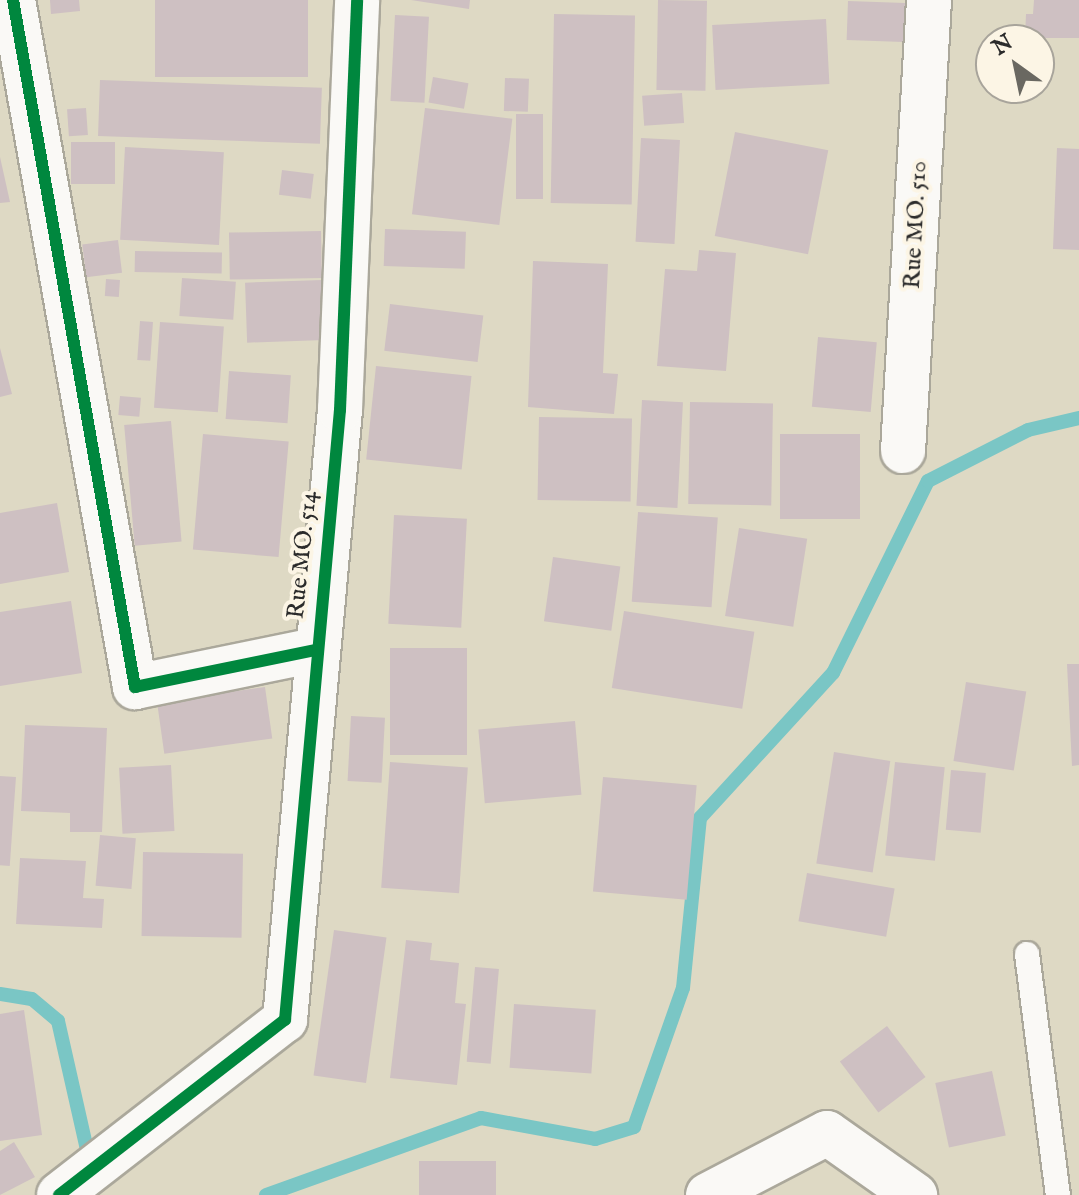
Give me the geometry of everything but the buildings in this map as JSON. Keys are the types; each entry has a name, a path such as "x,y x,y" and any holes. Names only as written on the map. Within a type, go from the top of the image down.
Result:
{"street":[{"path":"13,0 135,687 316,650"},
{"name":"Rue MO. 514","path":"59,1195 285,1020 340,410 357,0"},
{"name":"Rue MO. 510","path":"903,451 929,0"},
{"path":"708,1195 827,1133 915,1195"}],"lane":[{"path":"1027,954 1058,1195"}],"waterway":[{"path":"266,1195 481,1118 595,1139 634,1127 683,988 700,818 833,673 928,481 1028,430 1079,418"},
{"path":"0,994 32,999 58,1021 87,1150"}],"cycle path":[{"path":"13,0 135,687 316,650"},
{"path":"59,1195 285,1020 340,410 357,0"}]}
